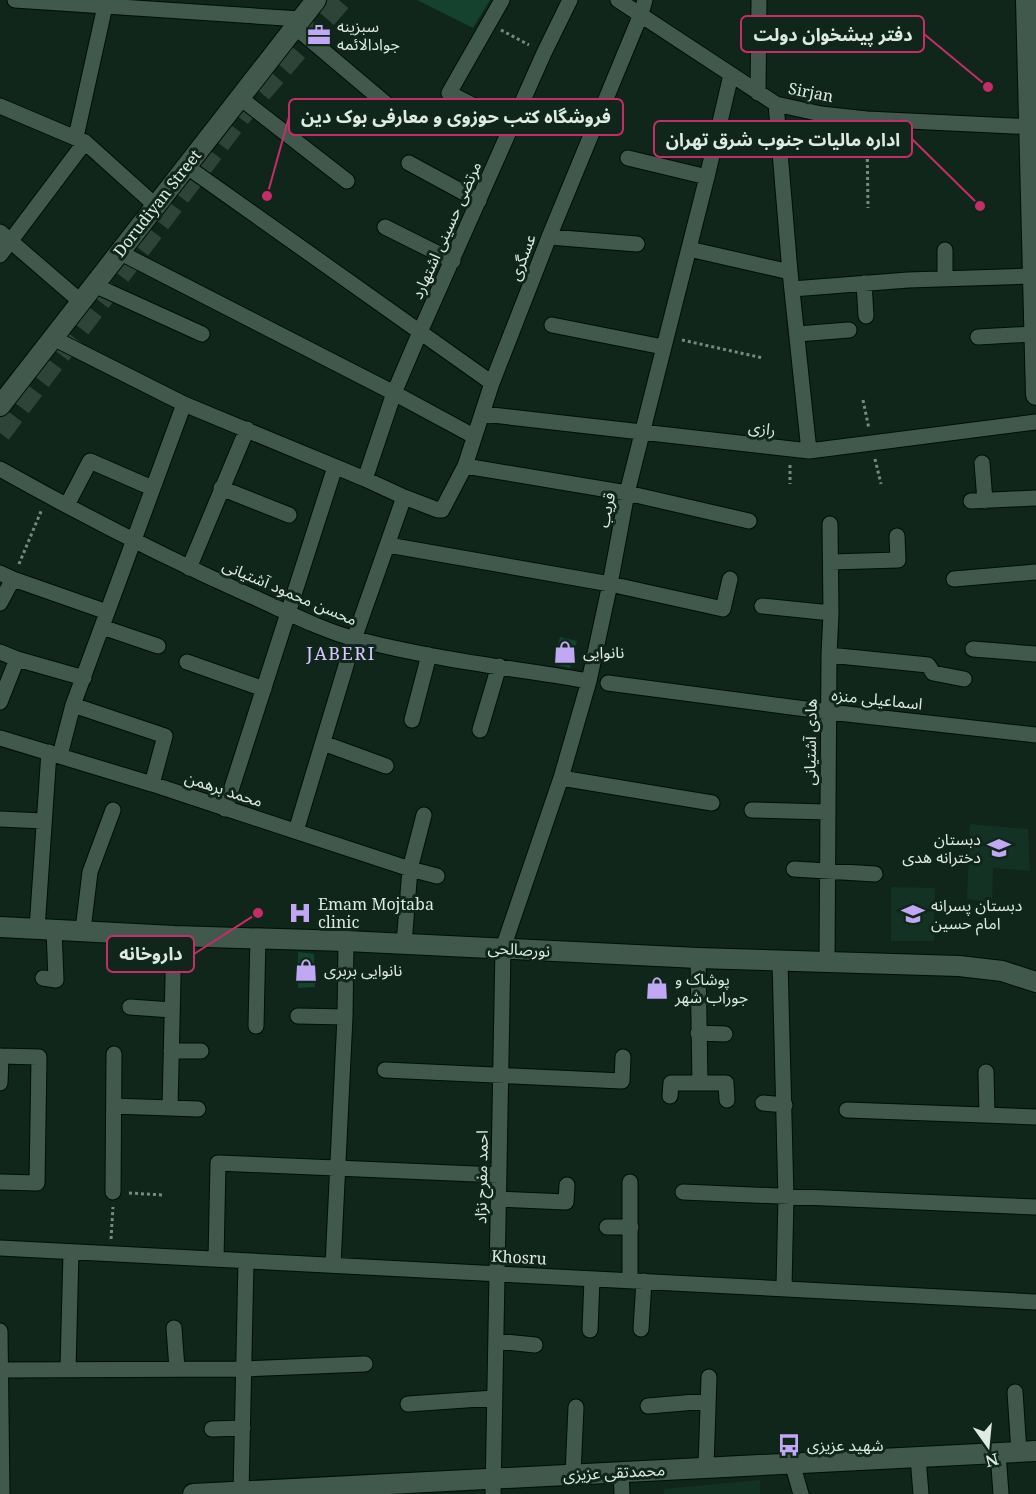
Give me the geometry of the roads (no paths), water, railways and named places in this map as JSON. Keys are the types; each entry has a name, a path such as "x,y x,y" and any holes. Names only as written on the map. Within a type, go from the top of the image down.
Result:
{"main road":[{"name":"Dorudiyan Street","path":"0,406 316,0"},
{"path":"1026,0 1031,43 1036,395"},
{"name":"نورصالحی","path":"0,927 174,936 346,940 698,958 982,968 1002,971 1036,982"},
{"name":"محمدتقی عزیزی","path":"193,1494 493,1486 573,1474 1028,1451"}],"street":[{"path":"15,0 105,6 239,7 297,22 397,113"},
{"path":"502,0 449,93 513,126"},
{"name":"مرتضی حسینی اشتهارد","path":"365,479 394,393 420,332 544,53 570,0"},
{"name":"Sirjan","path":"618,0 643,7 730,75 776,104 821,114 1032,127"},
{"path":"758,93 759,0"},
{"path":"0,255 5,237 80,140 105,6"},
{"name":"عسگری","path":"404,497 438,510 445,507 465,466 492,383 643,7"},
{"name":"قریب","path":"503,948 561,778 589,681 627,493 707,177 730,75"},
{"path":"239,98 347,181"},
{"path":"776,104 790,272 809,451"},
{"path":"0,106 80,140 156,206"},
{"path":"628,158 707,177"},
{"path":"409,163 479,201"},
{"path":"186,166 492,383"},
{"path":"385,227 453,261"},
{"path":"5,237 80,301"},
{"path":"549,237 637,244"},
{"path":"689,249 790,272"},
{"path":"945,250 945,279"},
{"path":"119,252 394,393 468,434"},
{"path":"792,289 864,282 945,279 1034,267"},
{"path":"864,282 866,316"},
{"path":"94,285 202,334"},
{"path":"552,325 665,341"},
{"path":"797,334 849,330"},
{"path":"978,337 1034,334"},
{"path":"53,338 184,404 248,429 404,497 354,639 296,831"},
{"path":"43,978 56,980 46,929 43,820 54,754 184,404"},
{"name":"رازی","path":"483,414 809,451 1036,422"},
{"path":"189,568 221,488 248,429"},
{"path":"67,505 90,461 152,488"},
{"path":"982,463 978,501 1036,498"},
{"path":"465,466 627,493 749,521"},
{"path":"225,809 335,467"},
{"name":"محسن محمود آشتیانی","path":"0,469 189,568 289,613 354,639 429,655 589,681"},
{"path":"221,488 289,515"},
{"name":"هادی آشتیانی","path":"827,961 830,524"},
{"path":"831,562 898,560 897,536"},
{"path":"388,545 610,584 723,609 730,579"},
{"path":"954,579 1036,572"},
{"path":"0,603 7,576 107,612"},
{"path":"762,606 831,613"},
{"path":"102,627 158,646"},
{"path":"973,649 1036,654"},
{"path":"0,652 84,678"},
{"path":"412,720 429,655"},
{"path":"829,655 928,665 933,673 964,680"},
{"path":"0,702 17,659"},
{"path":"187,662 264,689"},
{"path":"480,730 499,666"},
{"name":"اسماعیلی منزه","path":"608,683 829,712 1036,735"},
{"path":"73,705 165,736 152,784"},
{"name":"محمد برهمن","path":"0,738 152,784 437,876"},
{"path":"323,743 386,766"},
{"path":"561,778 712,802"},
{"path":"83,930 90,872 113,810"},
{"path":"752,810 827,812"},
{"path":"404,944 411,869 424,815"},
{"path":"0,819 43,820"},
{"path":"794,870 875,874"},
{"path":"170,1107 174,936"},
{"path":"256,1026 258,937"},
{"path":"333,1265 345,1017 346,940"},
{"name":"احمد مفرح نژاد","path":"493,1486 503,948"},
{"path":"698,958 700,1083"},
{"path":"780,961 786,1197 784,1287"},
{"path":"130,1007 172,1010"},
{"path":"298,1016 345,1017"},
{"path":"698,1033 725,1034"},
{"path":"171,1051 201,1051"},
{"path":"113,1192 114,1054"},
{"path":"0,1083 0,1056 39,1057 37,1183 0,1182"},
{"path":"385,1070 622,1081 623,1057"},
{"path":"986,1072 987,1115"},
{"path":"671,1089 700,1083 726,1083 727,1100"},
{"path":"763,1103 784,1105"},
{"path":"114,1106 198,1109"},
{"path":"847,1110 1036,1117"},
{"path":"216,1259 218,1163 499,1175"},
{"path":"630,1182 631,1227 641,1329"},
{"path":"498,1199 566,1202 567,1185"},
{"path":"683,1192 1036,1207"},
{"path":"607,1227 631,1227"},
{"name":"Khosru","path":"0,1248 784,1287 1036,1302"},
{"path":"68,1369 71,1252"},
{"path":"241,1492 246,1261"},
{"path":"590,1330 592,1279"},
{"path":"174,1328 177,1369"},
{"path":"0,1330 2,1494"},
{"path":"496,1341 535,1345"},
{"path":"1,1370 244,1369 365,1364"},
{"path":"706,1467 709,1377"},
{"path":"1015,1392 1028,1451"},
{"path":"408,1404 495,1398"},
{"path":"648,1406 708,1401"},
{"path":"573,1474 576,1407"},
{"path":"212,1430 243,1428"},
{"path":"998,1453 1002,1494"},
{"path":"918,1457 921,1494"},
{"path":"792,1463 801,1494"},
{"path":"621,1472 622,1494"}],"tunnel":[{"path":"0,433 240,116 341,0"}],"place":[{"name":"سبزینه جوادالائمه","path":"319,35"},
{"name":"دفتر پیشخوان دولت","path":"988,87"},
{"name":"فروشگاه کتب حوزوی و معارفی بوک دین","path":"267,196"},
{"name":"اداره مالیات جنوب شرق تهران","path":"980,206"},
{"name":"نانوایی","path":"565,652"},
{"name":"دبستان دخترانه هدی","path":"999,848"},
{"name":"داروخانه","path":"258,913"},
{"name":"Emam Mojtaba clinic","path":"300,913"},
{"name":"دبستان پسرانه امام حسین","path":"913,914"},
{"name":"نانوایی بربری","path":"306,970"},
{"name":"پوشاک و جوراب شهر","path":"657,988"},
{"name":"شهید عزیزی","path":"789,1445"}],"district":[{"name":"JABERI","path":"341,653"}]}
